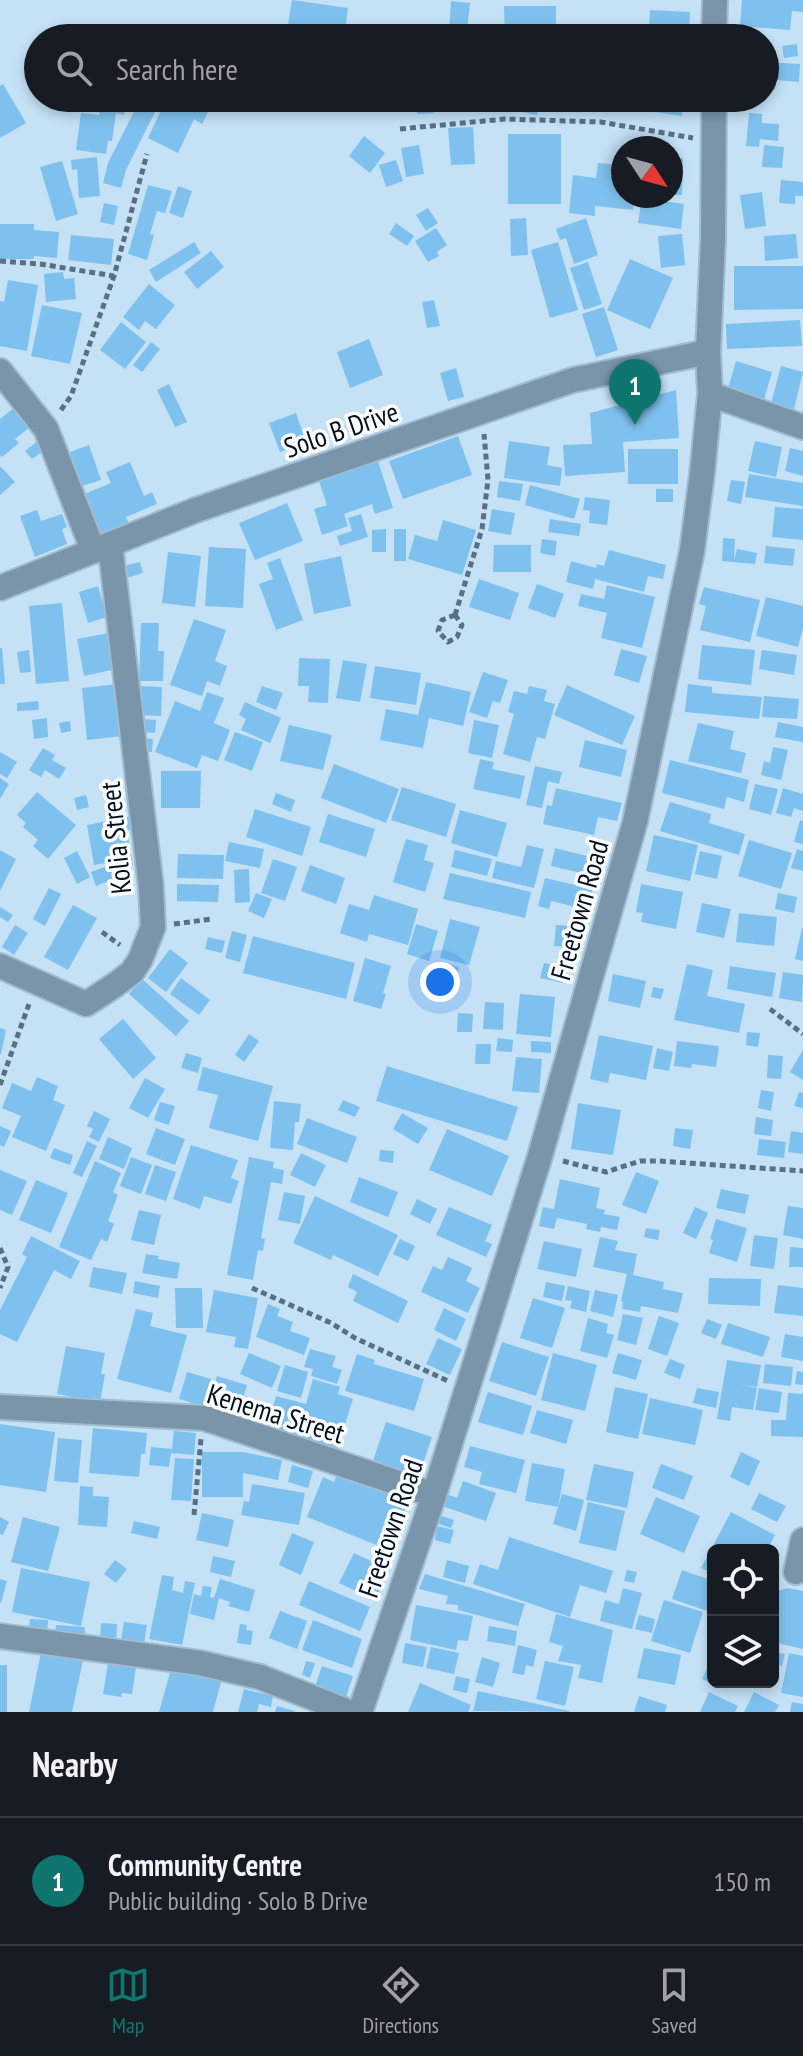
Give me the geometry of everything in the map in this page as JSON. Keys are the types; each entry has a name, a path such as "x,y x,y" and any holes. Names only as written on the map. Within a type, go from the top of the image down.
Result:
{"street":[{"path":"714,24 715,0"},
{"name":"Freetown Road","path":"360,1712 434,1495 540,1156 635,822 692,551 710,394 708,352 714,112"},
{"name":"Solo B Drive","path":"0,588 196,510 573,380 708,352"},
{"name":"Kolia Street","path":"0,371 46,429 101,547 151,887 153,927 132,972 86,1004 0,966"},
{"path":"710,394 803,427"},
{"name":"Kenema Street","path":"0,1407 204,1418 434,1495"},
{"path":"796,1572 803,1540"},
{"path":"0,1636 200,1663 260,1677 349,1712"}],"path":[{"path":"400,129 505,119 601,122 714,141"},
{"path":"46,429 71,396 114,276 147,154"},
{"path":"0,261 114,276"},
{"path":"455,615 482,529 488,480 482,413"},
{"path":"455,615 462,625 457,637 448,642 438,631 442,620 455,615"},
{"path":"153,927 212,919"},
{"path":"0,1085 36,984"},
{"path":"770,1009 803,1034"},
{"path":"540,1156 606,1172 640,1161 803,1171"},
{"path":"0,1248 8,1267 0,1288"},
{"path":"252,1288 467,1389"},
{"path":"194,1515 204,1418"}],"building":[{"path":"292,0 348,8 346,24 288,24"},
{"path":"742,0 803,0 803,12 792,11 790,30 779,29 779,24 740,24"},
{"path":"451,1 470,3 468,24 449,24"},
{"path":"504,6 556,6 556,24 505,24"},
{"path":"650,10 690,12 690,24 649,24"},
{"path":"797,44 798,56 784,58 782,46"},
{"path":"779,63 800,64 799,82 779,80"},
{"path":"3,84 26,123 0,138 0,86"},
{"path":"99,112 124,112 124,115 116,113 112,141 108,141 106,154 76,150 81,113 99,115"},
{"path":"134,112 155,112 126,170 121,188 103,183 108,163"},
{"path":"160,112 208,112 202,124 194,119 178,153 148,138"},
{"path":"655,112 682,112 682,116"},
{"path":"749,113 762,114 762,123 779,124 778,141 760,139 759,147 746,146"},
{"path":"473,127 475,164 451,165 448,128"},
{"path":"508,134 561,134 561,204 508,204"},
{"path":"364,136 385,153 370,173 349,156"},
{"path":"419,145 424,174 406,177 401,148"},
{"path":"764,145 784,147 782,168 762,167"},
{"path":"97,157 100,196 79,198 77,169 72,170 71,160"},
{"path":"396,160 403,181 386,187 379,165"},
{"path":"62,161 78,214 56,221 40,167"},
{"path":"598,163 611,164 611,208 595,206 595,216 569,213 573,175 596,178"},
{"path":"781,180 803,182 803,196 795,196 795,204 779,203"},
{"path":"148,185 172,191 165,213 157,211 147,260 128,254"},
{"path":"178,186 192,191 183,218 169,213"},
{"path":"762,192 766,226 745,229 740,195"},
{"path":"104,203 118,206 114,225 100,222"},
{"path":"684,204 681,229 638,223 640,208 683,208"},
{"path":"428,208 438,223 426,231 416,215"},
{"path":"526,218 528,255 511,256 510,219"},
{"path":"586,218 598,255 574,264 566,238 560,240 556,229"},
{"path":"396,223 414,236 407,246 389,234"},
{"path":"0,224 34,224 34,230 59,232 57,258 34,256 34,259 0,259"},
{"path":"436,228 447,245 437,252 439,256 428,262 415,241"},
{"path":"682,234 685,265 661,268 658,236"},
{"path":"796,234 798,258 765,261 764,236"},
{"path":"71,235 114,239 111,265 68,260"},
{"path":"194,242 201,253 156,282 149,270"},
{"path":"558,242 578,310 550,318 531,250"},
{"path":"211,251 224,267 197,289 184,272"},
{"path":"630,259 673,278 650,329 607,310"},
{"path":"588,262 602,304 584,310 570,268"},
{"path":"734,266 803,266 803,309 734,310"},
{"path":"63,272 64,279 74,278 76,299 46,302 44,274"},
{"path":"8,280 38,285 27,351 0,346 0,301 4,302"},
{"path":"149,284 175,305 156,329 145,321 139,330 123,317"},
{"path":"434,300 440,326 427,328 422,302"},
{"path":"42,305 82,313 70,364 31,356"},
{"path":"604,307 618,350 596,357 582,314"},
{"path":"800,320 802,346 727,349 726,324"},
{"path":"121,322 146,342 125,369 100,350"},
{"path":"369,339 383,375 350,388 337,352"},
{"path":"151,342 160,349 142,372 133,365"},
{"path":"736,361 772,372 763,403 727,392"},
{"path":"781,366 803,372 794,409 771,403"},
{"path":"456,368 464,397 448,401 440,373"},
{"path":"169,384 187,422 175,427 157,390"},
{"path":"676,390 679,438 623,442 625,472 565,476 563,445 592,444 590,413"},
{"path":"15,407 31,426 15,439 19,443 2,457 0,419"},
{"path":"296,413 306,442 280,452 269,423"},
{"path":"458,436 472,475 403,499 389,461"},
{"path":"39,440 45,450 32,459 25,451"},
{"path":"509,441 550,447 547,465 562,468 560,486 504,478"},
{"path":"755,441 782,447 776,477 748,471"},
{"path":"89,445 101,480 82,486 70,452"},
{"path":"790,448 803,451 803,476 785,471"},
{"path":"628,449 678,449 678,484 628,484"},
{"path":"378,461 393,508 375,514 372,504 344,514 348,526 322,535 314,509 327,505 319,481"},
{"path":"130,462 144,496 152,492 157,504 126,517 129,524 99,537 82,495 111,483 106,472"},
{"path":"0,466 15,482 0,495"},
{"path":"749,474 803,483 803,506 745,497"},
{"path":"731,480 745,482 741,504 727,501"},
{"path":"499,481 523,484 520,501 497,497"},
{"path":"530,485 580,499 574,519 525,505"},
{"path":"656,489 673,489 673,502 656,502"},
{"path":"585,497 610,500 607,525 589,523 590,511 583,510"},
{"path":"287,503 303,541 255,560 239,523"},
{"path":"775,507 803,509 803,540 772,537"},
{"path":"492,509 515,513 511,535 488,531"},
{"path":"37,510 41,521 62,514 67,527 62,529 67,544 35,557 20,516"},
{"path":"361,514 368,537 340,546 337,536 352,531 348,518"},
{"path":"550,519 581,524 579,536 548,532"},
{"path":"443,520 476,530 462,575 408,559 415,535 437,541"},
{"path":"386,529 386,552 372,552 372,530"},
{"path":"394,529 406,529 406,561 394,561"},
{"path":"723,538 735,539 734,561 737,549 757,553 755,564 722,561"},
{"path":"542,539 557,541 555,556 540,553"},
{"path":"494,545 531,545 531,572 493,572"},
{"path":"766,546 795,549 793,566 764,563"},
{"path":"209,547 246,549 243,608 205,606"},
{"path":"609,550 666,565 663,579 648,576 644,592 595,579 593,589 566,582 571,561 596,568 597,564 604,566"},
{"path":"168,552 201,556 195,607 162,603"},
{"path":"341,556 351,606 314,614 304,564"},
{"path":"280,558 303,620 276,630 259,584 273,579 267,563"},
{"path":"140,562 143,573 127,578 123,566"},
{"path":"479,579 519,593 510,620 469,607"},
{"path":"537,584 564,594 555,618 528,608"},
{"path":"607,585 655,597 642,648 601,638 607,613 578,606 581,594 604,599"},
{"path":"98,586 107,617 88,623 79,592"},
{"path":"704,587 760,600 750,642 700,630 706,606 699,604"},
{"path":"766,597 803,606 803,628 798,647 756,636"},
{"path":"62,603 69,681 36,684 29,606"},
{"path":"194,619 226,630 215,661 227,666 220,686 207,681 202,696 170,685"},
{"path":"141,623 159,623 158,651 164,651 163,681 139,681"},
{"path":"109,633 116,669 84,676 77,639"},
{"path":"702,645 755,650 751,685 698,679"},
{"path":"2,648 5,684 0,684"},
{"path":"621,649 647,656 639,683 614,675"},
{"path":"29,650 31,672 20,673 17,652"},
{"path":"762,650 797,655 794,675 759,669"},
{"path":"299,658 330,659 328,703 308,702 309,686 298,686"},
{"path":"343,660 367,664 360,702 336,698"},
{"path":"375,666 421,673 416,705 370,698"},
{"path":"483,672 508,680 500,703 493,701 487,718 469,712"},
{"path":"426,682 471,692 463,726 429,718 423,748 380,740 386,709 418,715"},
{"path":"118,684 123,736 87,740 82,688"},
{"path":"688,684 712,687 712,693 762,697 759,719 685,712"},
{"path":"567,685 635,716 622,745 554,715"},
{"path":"139,686 162,687 161,716 138,715"},
{"path":"262,686 283,693 276,710 256,702"},
{"path":"529,686 547,690 544,701 555,704 545,739 537,737 530,762 503,754 514,714 508,712 514,691 527,694"},
{"path":"207,692 224,698 214,723 230,730 218,761 202,755 197,768 155,752 175,701 200,711"},
{"path":"764,696 799,699 797,719 762,717"},
{"path":"38,701 39,710 17,711 17,703"},
{"path":"245,702 281,718 270,743 241,730 246,719 239,715"},
{"path":"47,718 48,737 34,739 32,720"},
{"path":"143,719 156,720 155,733 142,732"},
{"path":"474,720 499,725 492,758 468,753"},
{"path":"70,721 71,731 61,733 59,723"},
{"path":"778,722 803,727 803,742 775,737"},
{"path":"698,723 734,731 730,749 746,753 741,773 688,761"},
{"path":"289,725 332,735 323,770 280,761"},
{"path":"235,732 263,742 252,771 224,760"},
{"path":"142,738 153,739 152,752 141,751"},
{"path":"585,740 627,750 621,777 579,767"},
{"path":"773,747 788,750 781,780 761,775 764,761 770,763"},
{"path":"43,748 55,755 52,760 66,768 59,779 45,770 41,777 29,770"},
{"path":"0,752 17,762 7,778 0,774"},
{"path":"480,759 494,762 492,769 525,776 520,799 473,789"},
{"path":"670,760 749,780 744,802 727,797 724,809 662,793"},
{"path":"334,764 399,789 386,823 321,798"},
{"path":"535,766 562,772 559,784 548,781 542,808 526,805"},
{"path":"161,771 201,771 200,808 161,808"},
{"path":"0,778 9,784 0,799"},
{"path":"755,784 778,789 771,815 749,809"},
{"path":"402,787 456,804 446,837 391,820"},
{"path":"556,788 622,803 617,821 598,817 594,835 543,824 547,805 552,806"},
{"path":"783,788 803,794 803,811 794,808 791,817 776,813"},
{"path":"37,792 76,825 48,859 33,846 38,840 23,827 26,823 17,815"},
{"path":"276,793 295,800 291,812 272,804"},
{"path":"86,795 89,807 77,810 74,798"},
{"path":"670,802 711,814 709,823 745,834 739,855 660,831"},
{"path":"255,809 311,827 302,856 246,837"},
{"path":"460,810 507,823 497,857 451,843"},
{"path":"328,814 375,829 366,857 319,842"},
{"path":"131,816 133,829 127,831 133,865 114,869 112,862 94,865 87,825"},
{"path":"800,820 803,821 803,844 794,842"},
{"path":"654,835 698,845 690,881 646,871"},
{"path":"406,839 428,845 424,860 434,863 425,892 393,882"},
{"path":"749,840 792,853 781,889 738,876"},
{"path":"229,842 264,849 260,868 225,861"},
{"path":"527,845 544,849 534,888 492,878 496,861 521,867"},
{"path":"555,848 599,859 594,876 551,866"},
{"path":"797,849 803,851 803,871 791,868"},
{"path":"0,850 16,859 0,891"},
{"path":"455,850 492,859 487,876 451,867"},
{"path":"77,851 90,877 77,884 64,858"},
{"path":"700,851 722,856 717,879 695,874"},
{"path":"178,854 224,855 223,879 177,878"},
{"path":"273,859 297,867 285,901 261,893"},
{"path":"110,865 115,879 96,886 91,872"},
{"path":"310,865 345,878 336,904 301,891"},
{"path":"249,869 250,902 235,903 234,870"},
{"path":"450,873 531,892 525,918 443,899"},
{"path":"545,878 593,889 588,910 551,901 549,909 538,906"},
{"path":"177,884 219,885 218,902 177,901"},
{"path":"641,884 683,892 676,929 641,922 643,913 636,912"},
{"path":"49,888 61,894 45,926 33,919"},
{"path":"256,893 272,899 264,918 248,911"},
{"path":"778,893 797,897 794,913 775,909"},
{"path":"374,895 418,909 408,945 369,934 367,942 340,933 349,904 369,910"},
{"path":"702,903 731,909 724,938 696,932"},
{"path":"73,905 97,918 68,970 44,957"},
{"path":"0,907 13,915 8,922 0,917"},
{"path":"739,913 777,917 774,946 736,942"},
{"path":"450,919 480,927 469,965 440,958"},
{"path":"416,924 438,931 429,961 407,954"},
{"path":"15,925 28,933 14,955 2,947"},
{"path":"556,925 573,926 572,947 554,946"},
{"path":"803,928 803,961 795,959"},
{"path":"232,931 247,935 240,962 225,958"},
{"path":"253,936 355,963 346,999 243,973"},
{"path":"208,937 225,941 222,953 205,949"},
{"path":"170,949 188,963 166,992 148,978"},
{"path":"365,958 391,966 381,1009 353,1001"},
{"path":"440,962 459,967 453,986 434,980"},
{"path":"544,963 567,968 563,983 540,978"},
{"path":"687,964 713,970 707,996 745,1004 739,1033 674,1020"},
{"path":"730,966 776,973 772,997 727,989"},
{"path":"783,972 803,975 802,1002 779,998"},
{"path":"613,974 646,981 640,1008 608,1001"},
{"path":"181,978 210,1000 199,1015 170,994"},
{"path":"142,979 189,1021 176,1036 129,994"},
{"path":"653,987 664,989 661,999 651,997"},
{"path":"520,994 555,997 551,1037 516,1034"},
{"path":"485,1002 504,1003 503,1030 483,1029"},
{"path":"458,1013 473,1014 472,1032 457,1032"},
{"path":"123,1019 156,1058 133,1079 99,1039"},
{"path":"0,1028 6,1030 1,1054 0,1054"},
{"path":"747,1032 760,1033 758,1047 746,1045"},
{"path":"249,1034 259,1041 244,1062 235,1055"},
{"path":"599,1035 653,1046 646,1080 610,1073 608,1083 590,1079"},
{"path":"498,1038 513,1040 512,1052 496,1051"},
{"path":"531,1041 551,1042 551,1053 531,1052"},
{"path":"677,1041 719,1046 716,1067 692,1064 691,1068 674,1066"},
{"path":"476,1044 491,1044 490,1064 475,1064"},
{"path":"657,1048 673,1052 669,1071 653,1068"},
{"path":"803,1050 803,1080 790,1072"},
{"path":"186,1053 202,1058 198,1073 181,1068"},
{"path":"768,1055 783,1056 781,1079 767,1078"},
{"path":"516,1057 542,1059 539,1093 512,1091"},
{"path":"387,1066 518,1107 507,1141 376,1101"},
{"path":"203,1067 273,1086 258,1141 209,1128 218,1095 197,1090"},
{"path":"37,1077 58,1086 53,1100 65,1105 46,1151 12,1137 21,1116 2,1108 12,1083 31,1091"},
{"path":"145,1078 165,1089 148,1118 129,1108"},
{"path":"761,1090 774,1092 771,1111 758,1108"},
{"path":"799,1092 803,1093 803,1108 794,1106"},
{"path":"343,1100 360,1107 355,1117 338,1110"},
{"path":"274,1101 301,1104 299,1122 295,1122 293,1150 270,1148"},
{"path":"160,1102 175,1106 169,1125 154,1120"},
{"path":"578,1103 621,1110 613,1155 571,1149"},
{"path":"94,1111 110,1119 99,1142 89,1137 93,1129 87,1126"},
{"path":"402,1113 428,1128 418,1144 393,1129"},
{"path":"756,1117 773,1120 771,1136 754,1134"},
{"path":"307,1118 357,1137 347,1163 297,1144"},
{"path":"0,1126 11,1131 4,1147 0,1145"},
{"path":"156,1128 185,1139 175,1165 146,1154"},
{"path":"675,1128 693,1130 690,1149 673,1146"},
{"path":"447,1129 509,1156 492,1196 429,1170"},
{"path":"791,1131 803,1133 803,1154 788,1152"},
{"path":"108,1137 132,1148 124,1169 99,1159"},
{"path":"759,1139 786,1142 784,1158 757,1155"},
{"path":"87,1141 97,1146 82,1177 73,1173"},
{"path":"191,1145 238,1160 231,1178 239,1181 231,1204 204,1196 200,1209 173,1199"},
{"path":"54,1148 73,1155 70,1165 50,1158"},
{"path":"380,1150 394,1151 393,1163 379,1161"},
{"path":"301,1153 326,1165 315,1187 290,1175"},
{"path":"131,1157 152,1165 141,1194 120,1186"},
{"path":"249,1157 274,1162 273,1168 284,1170 282,1184 271,1182 261,1238 265,1239 263,1251 258,1250 253,1280 227,1275"},
{"path":"95,1161 121,1173 113,1192 118,1195 108,1221 114,1224 107,1242 101,1239 91,1260 59,1247"},
{"path":"155,1165 176,1172 166,1201 145,1194"},
{"path":"0,1170 27,1181 12,1215 0,1210"},
{"path":"636,1172 659,1181 646,1214 622,1205"},
{"path":"359,1177 398,1192 388,1217 350,1202"},
{"path":"560,1179 600,1188 596,1208 605,1210 604,1214 620,1217 617,1230 601,1227 600,1232 586,1229 587,1224 557,1218 554,1229 539,1226 543,1207 554,1209"},
{"path":"36,1180 68,1193 51,1233 19,1220"},
{"path":"721,1189 749,1195 745,1214 716,1208"},
{"path":"284,1192 305,1196 300,1224 278,1220"},
{"path":"315,1196 398,1235 378,1276 333,1255 331,1260 293,1243"},
{"path":"417,1199 437,1209 430,1224 410,1214"},
{"path":"788,1206 803,1208 803,1239 783,1235"},
{"path":"449,1207 492,1225 485,1241 492,1244 486,1257 436,1235"},
{"path":"695,1207 708,1213 696,1239 683,1233"},
{"path":"139,1210 161,1215 154,1245 131,1240"},
{"path":"716,1219 747,1228 737,1262 709,1253"},
{"path":"646,1228 660,1230 658,1240 644,1237"},
{"path":"754,1235 778,1238 774,1269 750,1266"},
{"path":"31,1236 80,1261 71,1279 54,1270 17,1342 0,1334 0,1310 27,1257 22,1254"},
{"path":"600,1237 618,1241 615,1250 637,1254 633,1275 664,1282 663,1289 683,1293 678,1313 641,1306 640,1312 622,1309 627,1274 593,1267"},
{"path":"400,1239 415,1246 408,1261 393,1254"},
{"path":"544,1241 582,1249 576,1277 537,1269"},
{"path":"790,1247 803,1248 803,1267 789,1267"},
{"path":"146,1254 180,1263 177,1279 142,1273"},
{"path":"448,1257 472,1268 466,1281 480,1288 468,1313 421,1292 433,1266 442,1270"},
{"path":"93,1267 127,1273 122,1294 89,1287"},
{"path":"353,1274 408,1301 398,1323 353,1301 357,1292 348,1287"},
{"path":"709,1278 761,1279 760,1306 708,1304"},
{"path":"135,1281 160,1286 158,1298 133,1293"},
{"path":"546,1282 565,1286 562,1301 543,1297"},
{"path":"778,1285 803,1288 803,1316 774,1313"},
{"path":"568,1286 590,1291 586,1312 570,1308 572,1301 565,1300"},
{"path":"175,1288 202,1288 203,1328 176,1328"},
{"path":"214,1290 258,1298 248,1349 234,1347 236,1337 206,1332"},
{"path":"595,1290 618,1295 613,1317 590,1311"},
{"path":"533,1298 565,1308 552,1348 520,1338"},
{"path":"268,1304 280,1309 277,1316 293,1322 290,1331 310,1338 304,1355 256,1337"},
{"path":"444,1308 466,1319 456,1341 434,1330"},
{"path":"136,1309 153,1313 150,1326 187,1335 171,1393 117,1379"},
{"path":"623,1314 643,1318 636,1345 617,1340"},
{"path":"659,1316 679,1323 667,1356 648,1349"},
{"path":"588,1318 608,1324 606,1333 614,1335 607,1358 580,1351"},
{"path":"707,1319 722,1325 716,1339 701,1333"},
{"path":"728,1323 770,1337 763,1357 721,1344"},
{"path":"785,1334 803,1337 803,1361 781,1357"},
{"path":"438,1338 462,1349 450,1375 426,1364"},
{"path":"502,1342 549,1357 536,1396 489,1381"},
{"path":"66,1346 105,1353 100,1402 57,1394"},
{"path":"310,1349 336,1356 332,1367 342,1370 337,1384 311,1376 313,1369 304,1367"},
{"path":"249,1353 281,1366 272,1388 240,1374"},
{"path":"553,1353 597,1365 585,1411 541,1400"},
{"path":"618,1353 642,1360 636,1380 612,1373"},
{"path":"357,1354 375,1360 374,1364 424,1379 414,1411 345,1391"},
{"path":"670,1359 685,1365 680,1379 664,1373"},
{"path":"727,1360 761,1365 757,1387 741,1385 757,1388 753,1410 732,1407 730,1421 717,1419"},
{"path":"765,1364 793,1367 791,1386 763,1383"},
{"path":"285,1365 308,1372 301,1398 277,1391"},
{"path":"797,1371 803,1372 803,1385 795,1384"},
{"path":"187,1372 211,1379 203,1406 179,1399"},
{"path":"217,1376 247,1385 242,1402 237,1400 232,1416 207,1409"},
{"path":"313,1379 340,1387 338,1394 353,1399 337,1450 266,1429 276,1396 306,1404"},
{"path":"615,1387 648,1394 638,1439 606,1432"},
{"path":"697,1388 719,1392 716,1408 693,1403"},
{"path":"759,1388 782,1392 779,1413 755,1410"},
{"path":"488,1392 532,1406 523,1435 478,1422"},
{"path":"788,1393 803,1394 803,1437 771,1436 771,1420 786,1420"},
{"path":"650,1398 703,1410 695,1445 642,1434"},
{"path":"248,1402 260,1406 255,1423 242,1420"},
{"path":"537,1410 573,1420 566,1444 530,1433"},
{"path":"386,1422 432,1437 419,1475 373,1461"},
{"path":"0,1424 55,1432 46,1492 0,1485"},
{"path":"93,1428 147,1433 139,1477 89,1473"},
{"path":"174,1431 196,1433 194,1455 171,1453 169,1467 149,1465 151,1447 172,1449"},
{"path":"58,1438 82,1440 78,1483 54,1481"},
{"path":"470,1446 525,1460 516,1493 479,1484 482,1472 464,1467"},
{"path":"202,1452 243,1452 282,1460 278,1480 243,1473 243,1497 202,1497"},
{"path":"741,1452 760,1461 749,1486 730,1477"},
{"path":"175,1458 194,1459 191,1501 171,1500"},
{"path":"532,1463 565,1469 558,1507 525,1501"},
{"path":"594,1464 634,1472 627,1508 586,1500"},
{"path":"661,1464 693,1476 684,1500 652,1488"},
{"path":"292,1465 313,1471 308,1488 288,1482"},
{"path":"339,1470 410,1498 403,1514 399,1512 384,1548 307,1517 323,1477 334,1482"},
{"path":"463,1481 496,1493 486,1521 442,1506 446,1494 457,1498"},
{"path":"252,1484 305,1493 299,1525 241,1515 244,1501 249,1502"},
{"path":"80,1486 93,1487 93,1496 109,1497 107,1527 78,1525"},
{"path":"759,1493 786,1506 777,1522 751,1509"},
{"path":"562,1494 584,1500 576,1531 553,1524"},
{"path":"656,1497 700,1516 684,1553 640,1534"},
{"path":"588,1502 625,1511 616,1551 579,1543"},
{"path":"731,1512 775,1535 770,1544 714,1544"},
{"path":"202,1513 234,1520 228,1547 196,1540"},
{"path":"439,1515 454,1520 451,1528 436,1523"},
{"path":"0,1517 9,1522 3,1535 0,1534"},
{"path":"23,1517 60,1527 48,1571 11,1562"},
{"path":"134,1521 160,1527 157,1539 131,1533"},
{"path":"437,1526 454,1530 450,1544 435,1540"},
{"path":"292,1533 314,1542 301,1575 279,1565"},
{"path":"509,1537 613,1571 606,1593 580,1585 570,1617 473,1584 480,1564 498,1570"},
{"path":"354,1553 390,1570 375,1600 339,1583"},
{"path":"213,1556 235,1561 231,1577 210,1572"},
{"path":"707,1557 707,1571 701,1568"},
{"path":"115,1560 127,1569 116,1583 104,1574"},
{"path":"447,1560 469,1566 465,1583 443,1577"},
{"path":"21,1568 90,1582 81,1626 12,1612"},
{"path":"627,1570 637,1572 634,1583 624,1581"},
{"path":"682,1570 707,1579 707,1611 672,1599"},
{"path":"425,1574 525,1604 518,1626 458,1610 458,1605 446,1604 448,1596 419,1589"},
{"path":"162,1575 174,1577 172,1590 183,1593 185,1581 195,1583 182,1645 149,1639"},
{"path":"0,1579 7,1581 1,1603 0,1603"},
{"path":"220,1579 255,1590 249,1612 228,1606 230,1602 219,1598 214,1620 190,1614 194,1594 201,1596 203,1586 212,1587 210,1597 214,1598"},
{"path":"309,1581 370,1607 360,1631 299,1605"},
{"path":"623,1588 642,1593 632,1629 600,1621 605,1600 619,1604"},
{"path":"788,1588 803,1591 803,1649 779,1643 779,1590"},
{"path":"664,1600 703,1612 690,1653 651,1641"},
{"path":"416,1605 473,1616 468,1641 458,1640 456,1650 410,1640"},
{"path":"280,1611 307,1621 297,1649 269,1638"},
{"path":"556,1614 613,1630 602,1683 578,1678 581,1665 558,1661 563,1646 549,1642"},
{"path":"639,1615 655,1619 652,1633 635,1629"},
{"path":"30,1619 48,1620 47,1635 28,1633"},
{"path":"313,1620 362,1639 352,1668 302,1650"},
{"path":"124,1622 147,1625 144,1644 121,1640"},
{"path":"101,1623 117,1624 116,1643 100,1642"},
{"path":"240,1624 247,1625 246,1630 253,1631 251,1645 237,1643"},
{"path":"56,1625 85,1627 84,1640 55,1638"},
{"path":"489,1626 517,1631 515,1646 487,1641"},
{"path":"405,1643 427,1647 423,1667 402,1663"},
{"path":"518,1645 537,1650 533,1667 526,1665 524,1675 512,1673"},
{"path":"431,1647 459,1653 454,1674 426,1668"},
{"path":"644,1648 681,1655 675,1685 637,1678"},
{"path":"41,1652 83,1660 72,1712 29,1712"},
{"path":"779,1653 785,1654 782,1666 779,1665"},
{"path":"789,1653 803,1656 803,1697 781,1693"},
{"path":"482,1657 500,1663 493,1687 475,1682"},
{"path":"306,1661 315,1663 310,1678 302,1675"},
{"path":"545,1661 574,1667 565,1706 536,1699"},
{"path":"108,1663 136,1667 132,1694 122,1693 121,1697 103,1694"},
{"path":"0,1665 7,1665 7,1712 0,1712"},
{"path":"322,1666 353,1676 344,1703 313,1693"},
{"path":"171,1669 221,1682 213,1712 159,1712"},
{"path":"456,1676 470,1679 467,1693 453,1690"},
{"path":"420,1683 471,1705 468,1712 408,1712"},
{"path":"244,1689 273,1696 271,1707 259,1704 257,1712 238,1712"},
{"path":"478,1691 569,1711 569,1712 473,1711"},
{"path":"709,1692 738,1706 735,1712 700,1712"},
{"path":"754,1692 779,1705 775,1712 744,1712"},
{"path":"639,1696 667,1705 665,1712 634,1712"},
{"path":"792,1702 803,1704 803,1712 790,1712"},
{"path":"277,1706 295,1711 275,1712"}],"place":[{"name":"Community Centre","path":"635,425"}]}
